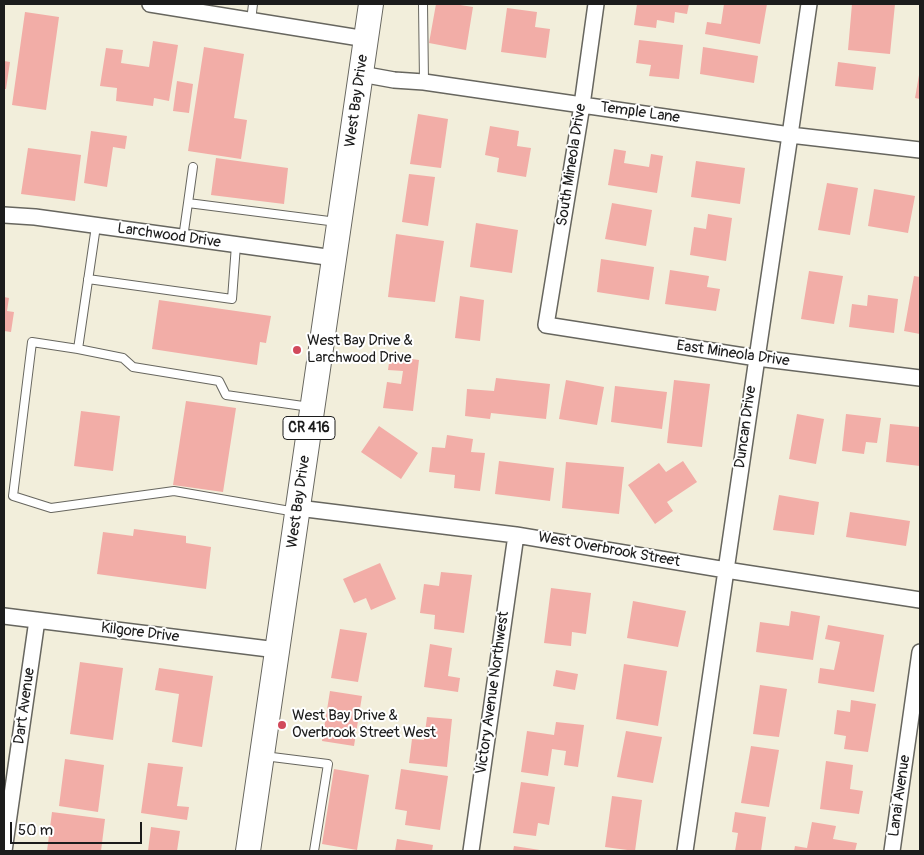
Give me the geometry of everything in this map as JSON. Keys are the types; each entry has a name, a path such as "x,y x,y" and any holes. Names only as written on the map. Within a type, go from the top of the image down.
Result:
{"main road":[{"name":"West Bay Drive","path":"248,851 371,4"}],"street":[{"path":"150,4 183,6 252,21 366,39"},
{"name":"South Mineola Drive","path":"546,326 582,104 596,4"},
{"name":"Duncan Drive","path":"685,851 809,4"},
{"name":"Temple Lane","path":"361,74 790,135 920,150"},
{"name":"Larchwood Drive","path":"4,215 334,258"},
{"name":"East Mineola Drive","path":"546,326 756,358 920,378"},
{"name":"West Overbrook Street","path":"297,510 516,535 920,600"},
{"name":"Victory Avenue Northwest","path":"471,851 516,535"},
{"name":"Kilgore Drive","path":"4,616 277,650"},
{"name":"Dart Avenue","path":"4,851 37,620"},
{"name":"Lanai Avenue","path":"892,851 920,652"}],"lane":[{"path":"252,21 253,4"},
{"path":"424,4 424,82"},
{"path":"183,238 193,167"},
{"path":"188,203 339,222"},
{"path":"78,349 96,226"},
{"path":"88,278 232,299 236,245"},
{"path":"297,510 174,491 51,508 13,496 32,342 123,358 133,367 219,381 226,395 312,408"},
{"path":"262,756 328,764 314,851"}],"building":[{"path":"436,4 473,7 466,50 429,43"},
{"path":"637,4 689,4 687,14 675,12 674,23 657,20 656,28 634,25"},
{"path":"724,4 767,4 760,44 705,34 707,22 721,24"},
{"path":"852,4 895,4 890,54 848,50"},
{"path":"507,8 537,12 535,27 550,29 546,58 501,52"},
{"path":"25,12 59,17 46,110 12,105"},
{"path":"639,40 683,45 679,79 649,76 651,65 636,63"},
{"path":"153,41 178,45 169,101 154,98 153,106 116,101 117,88 100,86 106,48 123,50 121,63 149,67"},
{"path":"204,47 244,54 234,118 247,120 241,159 188,151"},
{"path":"703,47 758,56 754,83 700,74"},
{"path":"4,61 10,62 6,89 4,89"},
{"path":"838,62 876,67 873,90 835,86"},
{"path":"920,75 920,99 915,98"},
{"path":"177,81 193,84 189,113 173,111"},
{"path":"418,114 448,119 441,168 410,164"},
{"path":"490,126 519,131 517,146 531,148 526,177 497,172 499,158 485,155"},
{"path":"91,131 127,136 125,149 113,147 107,187 84,183"},
{"path":"28,148 81,155 75,201 21,194"},
{"path":"614,149 626,151 624,163 649,167 651,154 663,156 657,193 608,185"},
{"path":"216,158 288,168 284,204 211,195"},
{"path":"696,161 745,168 740,204 691,197"},
{"path":"409,174 435,177 428,226 402,222"},
{"path":"827,183 858,188 850,235 818,230"},
{"path":"874,189 915,196 908,233 868,226"},
{"path":"612,203 652,210 646,246 605,239"},
{"path":"708,214 732,218 726,261 690,255 694,227 706,229"},
{"path":"476,223 518,230 512,273 470,267"},
{"path":"396,234 444,241 435,302 388,297"},
{"path":"601,259 654,267 649,300 597,292"},
{"path":"670,270 709,276 707,287 720,289 716,311 665,304"},
{"path":"809,271 843,276 834,324 801,319"},
{"path":"914,276 920,277 920,334 904,331"},
{"path":"868,295 898,299 894,333 849,327 852,304 867,306"},
{"path":"460,296 484,300 480,341 455,338"},
{"path":"4,297 9,298 7,311 14,312 11,332 4,331"},
{"path":"159,300 271,316 266,343 260,342 257,365 152,349"},
{"path":"390,356 419,360 413,411 383,408 387,382 401,384 403,371 388,370"},
{"path":"496,378 550,384 546,419 491,413 490,419 465,416 467,389 494,391"},
{"path":"566,380 604,387 597,425 559,419"},
{"path":"674,380 710,384 702,447 667,443"},
{"path":"615,386 667,392 662,429 611,422"},
{"path":"186,401 236,408 223,492 173,485"},
{"path":"81,411 120,416 113,471 74,466"},
{"path":"797,414 824,419 816,464 789,459"},
{"path":"846,414 881,418 877,443 866,442 864,454 842,451"},
{"path":"890,424 920,427 920,466 886,462"},
{"path":"379,426 418,453 401,479 361,452"},
{"path":"447,435 473,439 471,452 485,453 480,491 454,488 455,475 429,472 432,447 445,448"},
{"path":"499,461 554,468 550,501 495,494"},
{"path":"683,461 697,482 667,502 673,511 655,524 628,485 659,463 666,472"},
{"path":"566,462 624,467 619,514 562,508"},
{"path":"779,495 819,502 814,535 773,530"},
{"path":"850,512 910,521 906,546 846,537"},
{"path":"134,529 186,536 186,543 211,547 206,589 97,574 103,532 133,536"},
{"path":"380,563 396,599 371,610 366,598 354,603 343,579"},
{"path":"441,572 472,575 464,633 434,629 435,615 420,613 424,584 439,586"},
{"path":"551,588 591,593 586,634 572,632 571,646 544,643"},
{"path":"633,601 686,611 678,647 627,638"},
{"path":"791,611 820,616 813,660 756,652 760,622 789,626"},
{"path":"828,625 884,635 874,692 818,683 820,668 834,670 840,642 825,639"},
{"path":"340,629 367,633 358,682 331,678"},
{"path":"430,644 452,648 448,676 460,678 458,692 424,687"},
{"path":"80,662 123,668 113,740 70,734"},
{"path":"624,664 667,671 658,726 616,719"},
{"path":"159,668 213,676 202,747 172,742 179,694 155,690"},
{"path":"556,670 578,674 575,690 553,686"},
{"path":"760,685 787,689 779,737 753,734"},
{"path":"330,691 362,696 354,746 322,741"},
{"path":"851,700 876,704 868,752 844,749 846,736 834,734 837,710 850,712"},
{"path":"427,717 452,719 447,767 409,763 412,739 424,740"},
{"path":"556,722 584,725 578,767 564,765 566,751 552,749 548,776 521,772 527,731 554,735"},
{"path":"626,731 662,737 653,783 617,777"},
{"path":"751,746 779,750 769,807 741,803"},
{"path":"65,759 104,765 98,812 59,806"},
{"path":"826,761 853,765 850,789 863,791 859,814 820,809"},
{"path":"148,763 183,767 177,806 189,807 187,820 141,813"},
{"path":"334,769 369,775 357,850 322,844"},
{"path":"401,769 448,776 440,830 405,825 407,811 395,809"},
{"path":"521,782 555,787 549,825 538,823 536,836 513,833"},
{"path":"612,796 642,800 635,851 605,847"},
{"path":"52,812 105,819 101,851 47,851"},
{"path":"735,812 766,817 761,851 735,851 738,833 732,832"},
{"path":"812,822 836,826 833,839 857,843 855,851 794,851 795,846 807,848"},
{"path":"151,827 180,831 177,851 148,851"},
{"path":"397,839 433,845 432,851 395,851"},
{"path":"514,846 540,850 540,851 513,851"}],"place":[{"name":"West Bay Drive & Larchwood Drive","path":"297,350"},
{"name":"West Bay Drive & Overbrook Street West","path":"282,725"}]}
